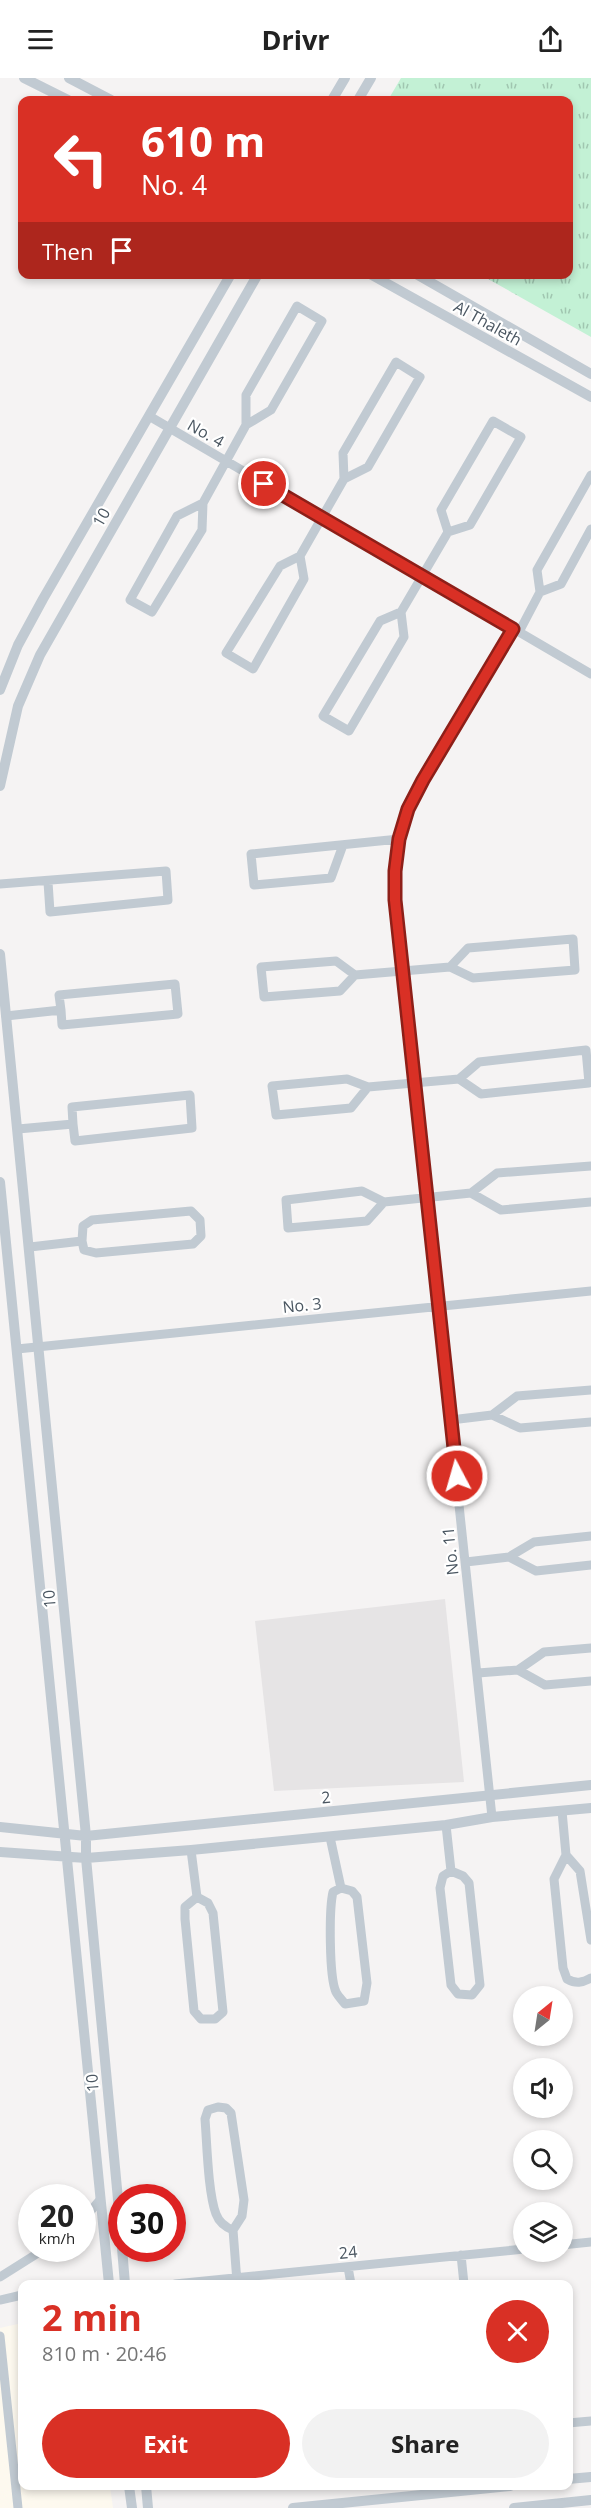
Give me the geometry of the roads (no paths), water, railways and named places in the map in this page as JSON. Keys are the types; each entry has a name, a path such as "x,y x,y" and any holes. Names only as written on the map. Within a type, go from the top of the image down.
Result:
{"street":[{"path":"24,78 60,96"},
{"path":"69,78 103,96"},
{"path":"334,96 345,78"},
{"path":"360,96 371,78"},
{"name":"10","path":"0,690 18,645 33,617 228,279"},
{"name":"10","path":"0,786 18,706 40,655 255,279"},
{"name":"Al Thaleth","path":"379,279 591,397"},
{"name":"Al Thaleth","path":"425,279 591,374"},
{"path":"203,502 177,516 130,600 152,612 202,530 203,502 246,425 271,410 322,321 297,306 246,395 246,425"},
{"path":"300,556 304,579 253,669 226,653 280,566 300,556 344,479 343,453 396,362 420,377 368,467 344,479"},
{"name":"No. 4","path":"149,416 591,674"},
{"path":"401,612 404,637 349,731 323,717 380,621 401,612 448,532 470,525 521,437 493,421 441,510 448,532"},
{"path":"591,475 537,570 540,592 561,584 591,529"},
{"name":"No. 11","path":"492,1817 395,900 395,871 399,839 408,809 423,780 540,592"},
{"path":"343,845 331,878 254,885 251,854 399,839"},
{"path":"0,884 166,871 168,900 50,912 48,882"},
{"path":"355,975 340,991 264,997 261,967 336,962 355,975 450,967 473,978 575,970 573,939 468,948 450,967"},
{"name":"10","path":"0,954 40,1347 117,2184"},
{"path":"175,984 178,1014 62,1025 61,1010 59,995 175,984"},
{"path":"6,1016 61,1010"},
{"path":"368,1087 351,1108 276,1115 272,1086 347,1078 368,1087 459,1079 479,1062 586,1050 589,1083 482,1094 459,1079"},
{"path":"190,1095 192,1128 75,1141 73,1124 72,1107 190,1095"},
{"path":"18,1129 73,1124"},
{"path":"471,1194 497,1173 591,1166"},
{"name":"10","path":"0,1182 109,2280"},
{"path":"384,1202 367,1221 288,1228 285,1200 362,1191 384,1202 471,1194 501,1210 591,1202"},
{"path":"191,1211 200,1220 201,1236 193,1244 96,1253 84,1250 82,1241 83,1226 92,1220 191,1211"},
{"path":"30,1247 82,1241"},
{"name":"No. 3","path":"16,1349 591,1291"},
{"path":"451,1420 492,1415 517,1396 591,1390"},
{"path":"492,1415 520,1428 591,1422"},
{"path":"466,1562 509,1557 534,1542 591,1536"},
{"path":"509,1557 536,1571 591,1565"},
{"path":"478,1674 518,1670 544,1652 591,1648"},
{"path":"518,1670 545,1685 591,1681"},
{"name":"2","path":"0,1827 86,1836 591,1785"},
{"path":"0,1852 86,1858 330,1837 446,1825 492,1817 591,1808"},
{"path":"562,1811 566,1855 554,1879 563,1968 567,1979 574,1983 591,1978"},
{"path":"446,1825 452,1871"},
{"path":"330,1837 341,1888"},
{"path":"191,1850 197,1897"},
{"path":"566,1855 580,1871 591,1940"},
{"path":"452,1871 463,1876 469,1883 480,1985 471,1995 458,1994 451,1985 440,1888 443,1876 452,1871"},
{"path":"341,1888 357,1897 367,1983 364,2001 345,2004 336,1991 330,1928 333,1892 341,1888"},
{"path":"197,1897 208,1903 213,1913 223,2012 215,2019 201,2019 194,2011 185,1907 197,1897"},
{"path":"233,2230 224,2226 216,2215 211,2186 205,2119 208,2110 218,2107 226,2108 231,2113 241,2171 244,2200 242,2216 233,2230 236,2280"},
{"path":"96,2205 100,2200"},
{"path":"573,2244 591,2242"},
{"name":"24","path":"244,2280 513,2250"},
{"path":"461,2255 464,2280"},
{"path":"0,2277 24,2262"},
{"path":"123,2262 125,2280"},
{"path":"348,2267 350,2280"},
{"path":"0,2300 18,2296"},
{"path":"0,2336 18,2508"},
{"path":"573,2423 591,2421"},
{"path":"573,2479 591,2477"},
{"path":"130,2490 132,2508"},
{"path":"146,2490 148,2508"},
{"path":"292,2508 470,2490"},
{"path":"514,2508 584,2503"}]}
